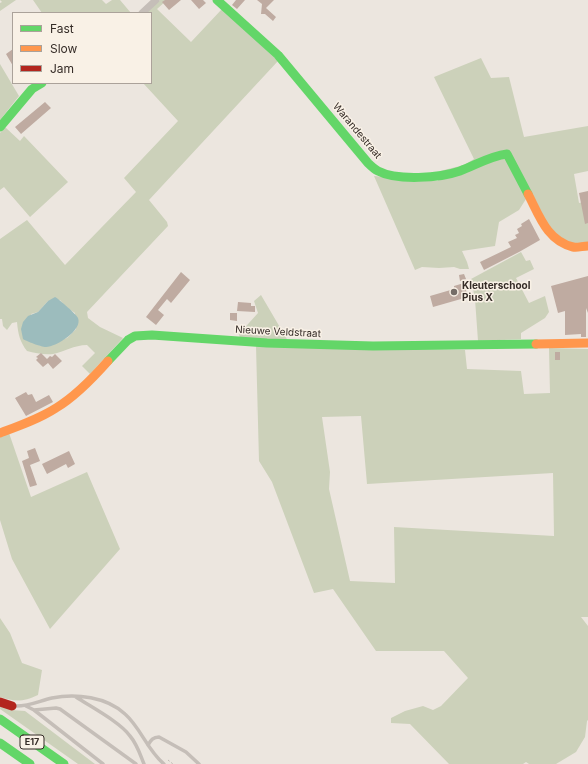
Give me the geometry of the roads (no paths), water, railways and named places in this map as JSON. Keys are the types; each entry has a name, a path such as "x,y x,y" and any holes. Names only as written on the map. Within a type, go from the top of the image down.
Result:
{"main road":[{"name":"Warandestraat","path":"217,0 278,55 368,163 378,172 388,175 437,177 459,172 499,154 507,154 546,229 558,242 574,247 588,246"},
{"path":"0,128 32,89 40,84"},
{"name":"Nieuwe Veldstraat","path":"0,433 56,409 96,374 128,340 135,336 160,335 267,344 366,346 588,343"},
{"path":"0,702 12,706"},
{"name":"E17","path":"0,719 64,764"},
{"name":"E17","path":"0,743 30,764"}],"street":[{"path":"143,12 156,0"}],"lane":[{"path":"75,696 130,735 136,744 144,764"},
{"path":"12,706 26,706 53,698 75,696 96,699 111,704 124,712 140,730 148,745 158,759 164,764"},
{"path":"26,706 34,710 103,764"},
{"path":"34,710 60,709 136,764"},
{"path":"148,745 151,740 159,737 186,752 199,764"}],"water":[{"path":"55,297 77,316 77,328 62,341 46,347 23,339 21,329 23,322 28,316 38,312 48,301"}],"place":[{"name":"Kleuterschool Pius X","path":"454,292"}]}
